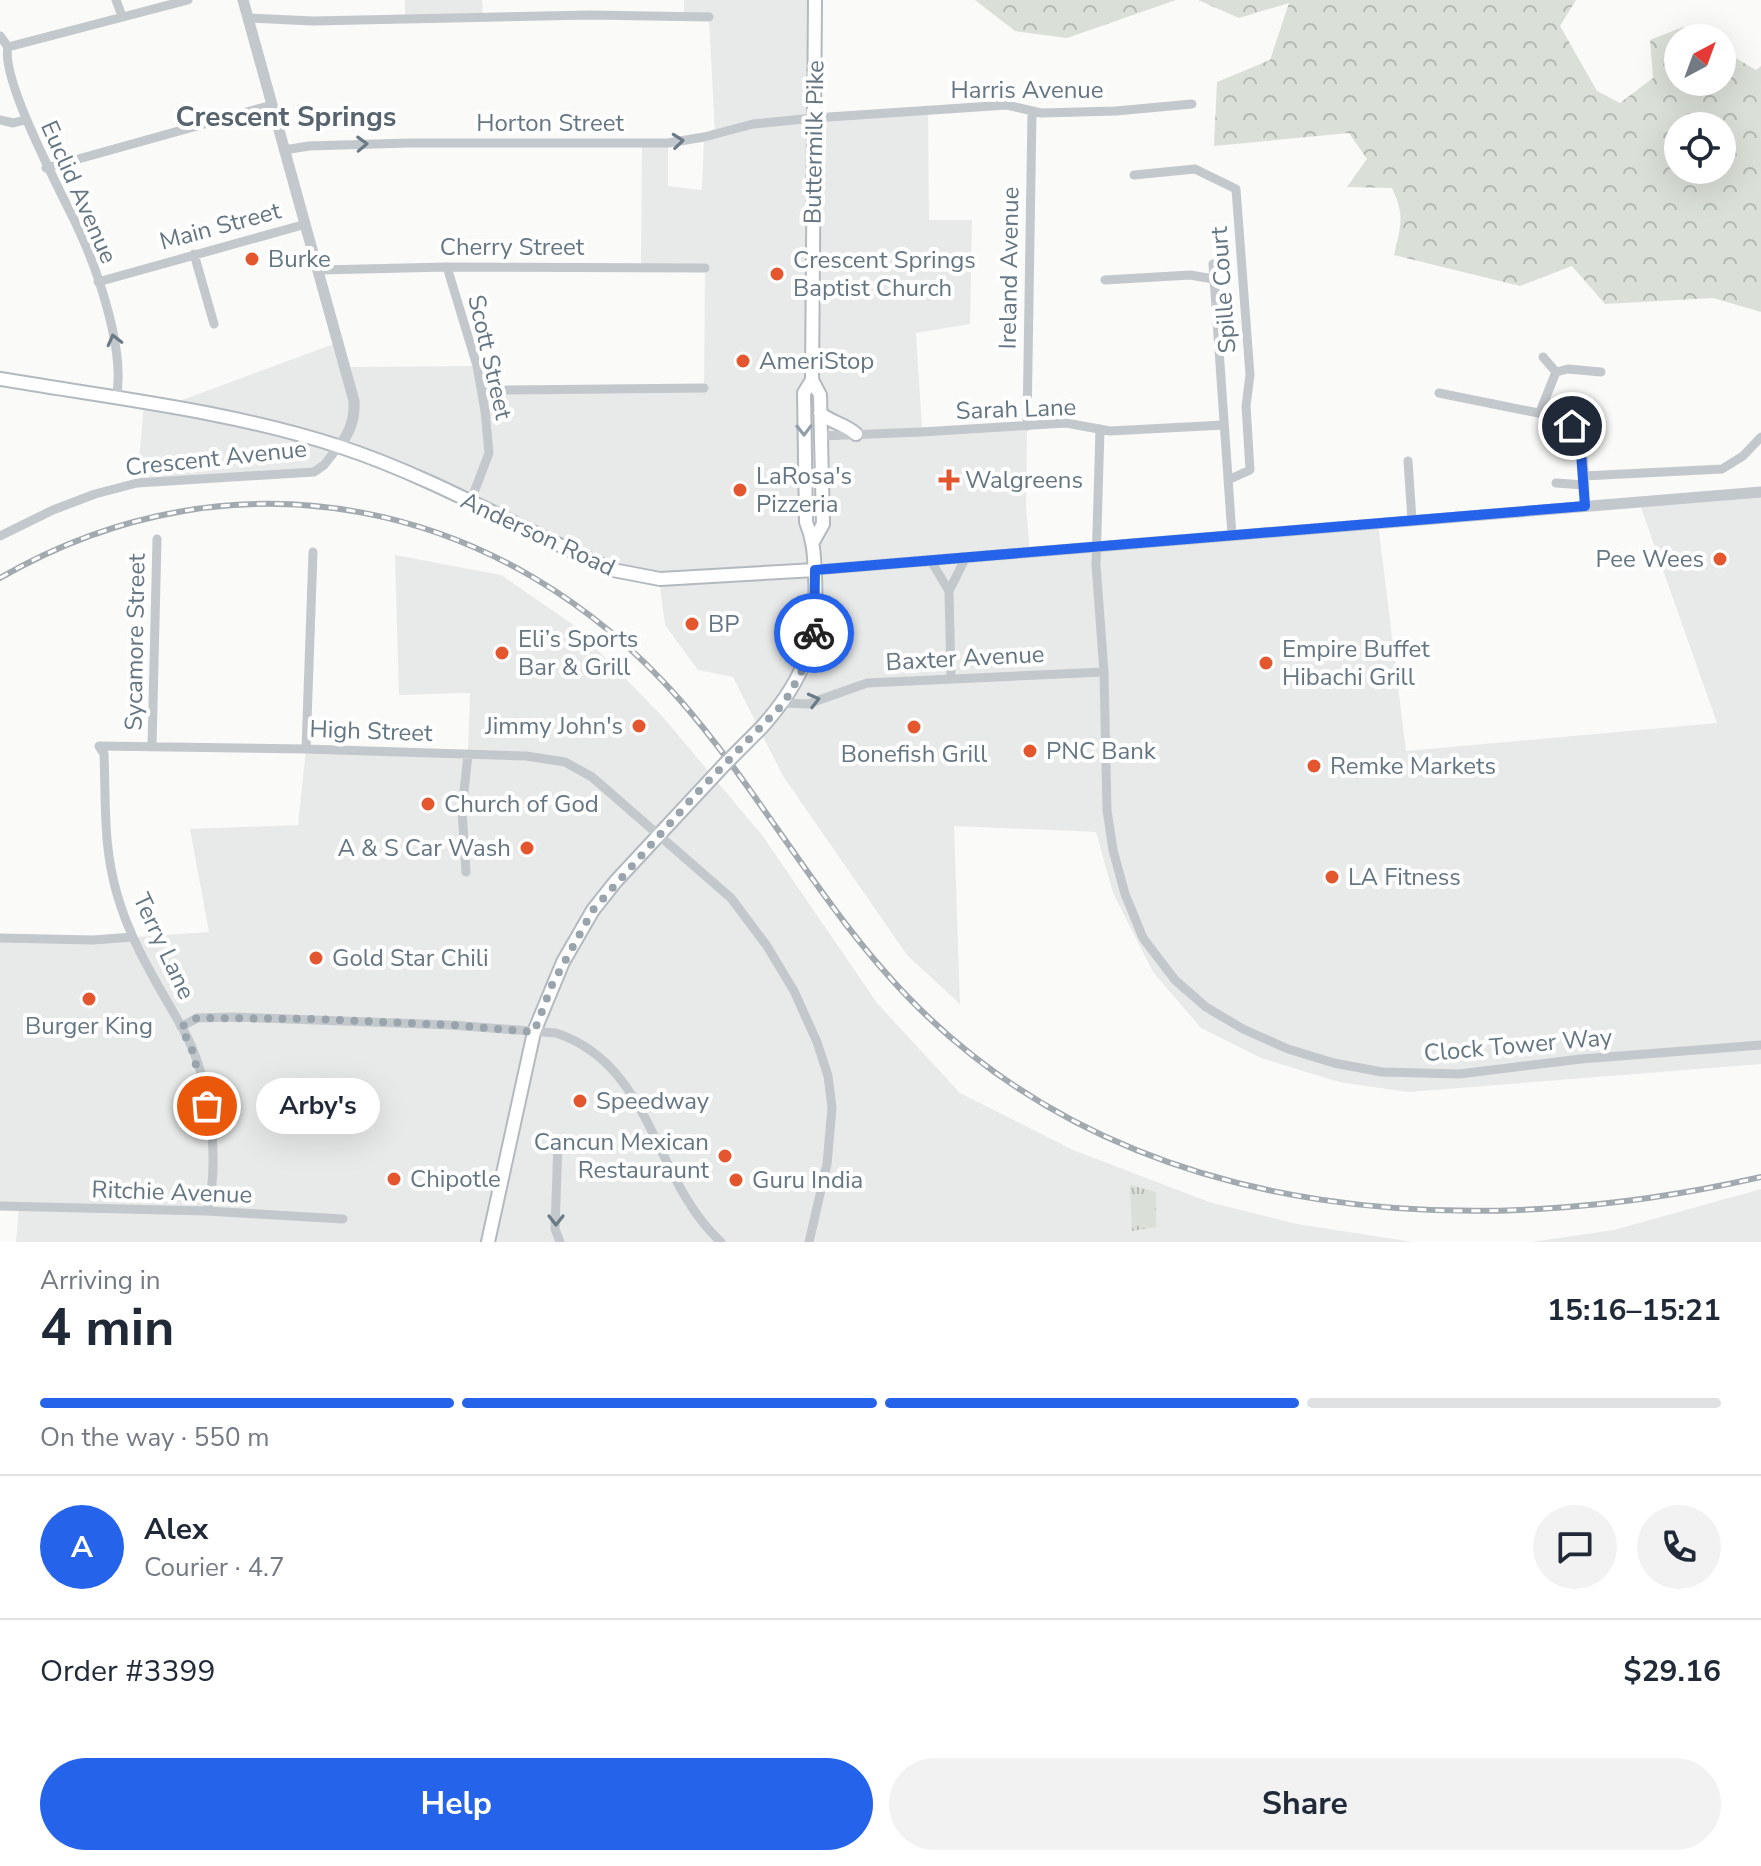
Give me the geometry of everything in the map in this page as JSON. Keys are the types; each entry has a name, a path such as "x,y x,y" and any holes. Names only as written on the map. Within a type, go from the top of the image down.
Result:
{"main road":[{"name":"Buttermilk Pike","path":"814,540 823,524 820,395 812,380 815,0"},
{"name":"Anderson Road","path":"0,379 239,420 339,446 404,471 613,570 641,578 815,570"},
{"name":"Buttermilk Pike","path":"488,1242 534,1032 552,985 593,910 696,794 784,703 801,673 814,633 814,540 806,522 804,465 804,393 812,380"},
{"path":"820,413 830,421 846,424 856,434"}],"street":[{"path":"116,0 122,16"},
{"path":"8,47 188,0"},
{"path":"243,0 354,401 355,410 348,435 339,446"},
{"path":"248,18 313,21 590,15 709,17"},
{"path":"0,36 8,47"},
{"path":"8,47 5,55 25,120"},
{"name":"Harris Avenue","path":"814,118 1007,105 1032,112 1116,111 1192,104"},
{"path":"46,168 272,105"},
{"name":"Ireland Avenue","path":"1027,426 1032,112"},
{"name":"Horton Street","path":"284,150 309,146 409,143 668,143 753,124 814,118"},
{"name":"Euclid Avenue","path":"0,120 13,123 25,120 46,168 79,229 98,282 118,356 116,399"},
{"name":"Spille Court","path":"1134,175 1195,169 1236,189 1250,375 1246,406 1250,470 1228,480"},
{"name":"Main Street","path":"98,282 306,224"},
{"path":"194,254 214,324"},
{"path":"1213,264 1232,535"},
{"name":"Scott Street","path":"447,267 482,393 489,453 470,503"},
{"name":"Cherry Street","path":"320,270 705,268"},
{"path":"1105,280 1190,275 1214,279"},
{"path":"1543,357 1556,372"},
{"path":"1556,372 1568,369 1601,372"},
{"path":"1540,412 1556,372"},
{"path":"482,393 501,390 704,388"},
{"path":"1439,393 1563,418 1577,432 1585,506"},
{"name":"Sarah Lane","path":"821,436 1066,423 1110,431 1224,425"},
{"name":"Clock Tower Way","path":"1100,429 1096,547 1104,672 1107,810 1113,850 1125,894 1143,938 1175,980 1206,1007 1243,1029 1288,1049 1334,1063 1382,1072 1459,1074 1581,1059 1761,1045"},
{"path":"1556,483 1722,469 1743,456 1761,437"},
{"name":"Crescent Avenue","path":"0,536 53,510 137,483 314,472 339,446"},
{"path":"1408,461 1412,520"},
{"name":"Anderson Road","path":"815,570 1761,492"},
{"name":"Sycamore Street","path":"152,746 157,539"},
{"path":"306,749 313,552"},
{"path":"951,679 949,591 966,557"},
{"path":"931,561 949,591"},
{"name":"Baxter Avenue","path":"784,703 808,704 867,683 1104,672"},
{"name":"High Street","path":"105,789 104,754 99,746 526,756 565,762 599,782 709,876 743,912 794,991 817,1042 828,1076 832,1108 825,1180 809,1242"},
{"path":"466,872 462,810 468,754"},
{"name":"Terry Lane","path":"105,789 104,826 117,896 152,978 192,1050 201,1079 210,1123 211,1196 207,1211"},
{"path":"0,938 93,940 133,937"},
{"path":"181,1027 197,1018 233,1017 451,1025 556,1033 568,1037 603,1058 629,1089 694,1212 718,1241"},
{"path":"558,1141 555,1229 560,1242"},
{"name":"Ritchie Avenue","path":"0,1206 207,1211 343,1219"}],"shaded area":[{"path":"405,0 482,0 483,17 405,19"},
{"path":"684,0 815,0 814,117 928,111 929,220 972,220 970,324 916,333 922,429 1027,426 1026,506 1030,552 1378,523 1406,751 1717,723 1639,502 1761,492 1761,1064 1408,1092 1339,1082 1261,1058 1201,1028 1153,972 1113,893 1096,832 954,826 960,1004 907,955 783,776 733,677 698,670 665,625 659,579 641,578 340,446 314,472 137,483 144,404 163,407 339,342 347,367 477,366 483,393 704,388 705,268 641,267 642,143 668,143 668,186 702,190 704,137 715,134 709,18 684,17"},
{"path":"395,555 501,575 572,624 662,716 762,835 877,1003 960,1093 1073,1150 1209,1202 1297,1224 1413,1242 16,1242 19,1207 0,1206 0,938 93,940 209,932 190,829 298,825 306,749 468,754 470,693 399,695"},
{"path":"1761,1189 1761,1242 1531,1242 1614,1230"}],"green space":[{"path":"975,0 1176,0 1067,38 1015,31"},
{"path":"1198,0 1576,0 1560,26 1597,91 1620,103 1653,78 1650,40 1664,34 1664,96 1736,96 1736,58 1756,70 1761,66 1761,312 1713,298 1605,304 1572,266 1520,286 1394,255 1400,221 1396,197 1392,188 1347,187 1367,159 1349,133 1214,146 1217,82 1270,60 1289,3 1239,18"},
{"path":"1130,1185 1156,1192 1156,1227 1132,1231"}],"railway":[{"path":"0,578 89,536 181,511 272,504 362,513 449,537 533,577 610,631 680,700 742,779 859,942 927,1016 1015,1086 1111,1139 1213,1176 1321,1200 1431,1210 1542,1209 1653,1197 1761,1177"}],"way so far":[{"path":"207,1106 192,1050 181,1027 197,1018 317,1019 534,1032 552,985 593,910 696,794 784,703 801,673 814,633"}],"place":[{"name":"Burke","path":"252,259"},
{"name":"Crescent Springs Baptist Church","path":"777,274"},
{"name":"AmeriStop","path":"743,361"},
{"name":"Walgreens","path":"949,480"},
{"name":"LaRosa's Pizzeria","path":"740,490"},
{"name":"Pee Wees","path":"1720,559"},
{"name":"BP","path":"692,624"},
{"name":"Eli’s Sports Bar & Grill","path":"502,653"},
{"name":"Empire Buffet Hibachi Grill","path":"1266,663"},
{"name":"Jimmy John's","path":"639,726"},
{"name":"Bonefish Grill","path":"914,727"},
{"name":"PNC Bank","path":"1030,751"},
{"name":"Remke Markets","path":"1314,766"},
{"name":"Church of God","path":"428,804"},
{"name":"A & S Car Wash","path":"527,848"},
{"name":"LA Fitness","path":"1332,877"},
{"name":"Gold Star Chili","path":"316,958"},
{"name":"Burger King","path":"89,999"},
{"name":"Speedway","path":"580,1101"},
{"name":"Arby's","path":"207,1106"},
{"name":"Cancun Mexican Restauraunt","path":"725,1156"},
{"name":"Chipotle","path":"394,1179"},
{"name":"Guru India","path":"736,1180"}],"district":[{"name":"Crescent Springs","path":"286,116"}],"route":[{"path":"814,633 815,570 1585,506 1580,440 1572,426"}]}
